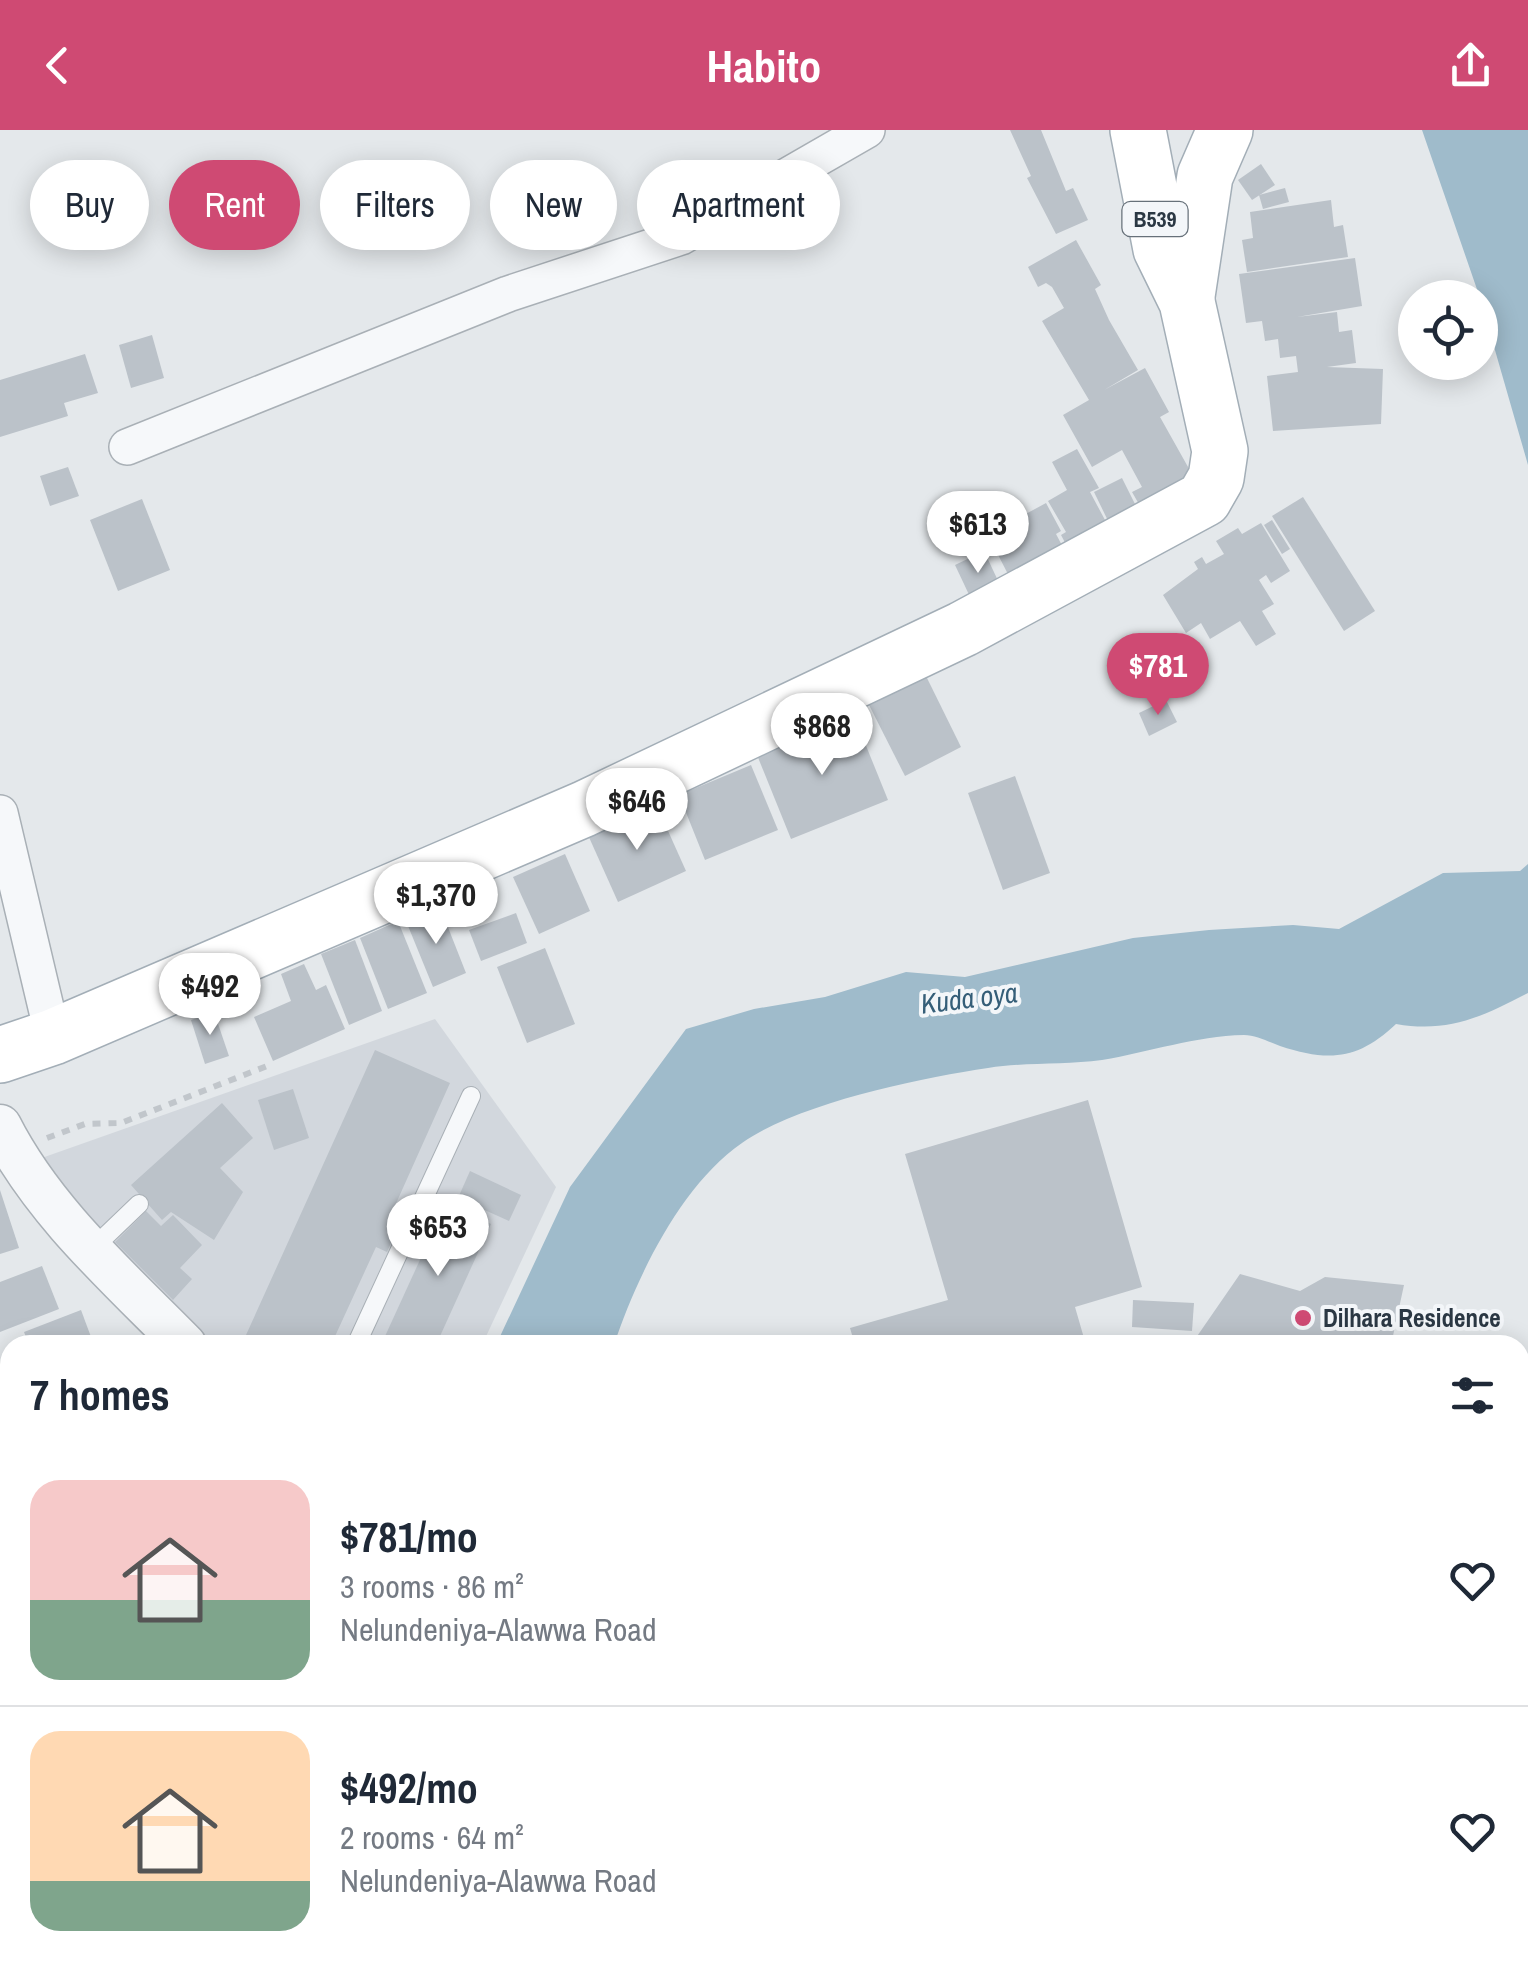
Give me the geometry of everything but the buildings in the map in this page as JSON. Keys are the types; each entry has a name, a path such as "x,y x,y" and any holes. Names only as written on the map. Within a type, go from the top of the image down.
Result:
{"main road":[{"name":"B539","path":"0,1055 53,1037 584,809 963,629 1204,499 1216,478 1220,451 1187,302 1162,249 1138,130"},
{"name":"B539","path":"1187,302 1205,176 1225,130"}],"street":[{"path":"127,447 508,294 681,237 867,130"},
{"path":"0,813 53,1037"},
{"path":"6,1138 90,1250 175,1335"}],"lane":[{"path":"361,1335 471,1096"},
{"path":"90,1250 139,1204"}],"path":[{"path":"6,1138 86,1124 121,1123 267,1066"}],"shaded area":[{"path":"435,1019 556,1187 487,1335 196,1335 36,1160"}],"water":[{"path":"1422,130 1528,130 1528,465 1498,361 1498,280 1474,280"},
{"name":"Kuda oya","path":"1528,864 1528,993 1495,1009 1448,1024 1396,1024 1369,1045 1328,1056 1253,1036 1226,1036 1102,1060 960,1072 827,1104 742,1143 699,1183 649,1262 618,1335 501,1335 570,1187 686,1029 754,1009 825,997 906,972 965,977 1133,938 1209,930 1293,925 1339,929 1443,873 1520,871"}],"place":[{"name":"Dilhara Residence","path":"1303,1318"}]}
